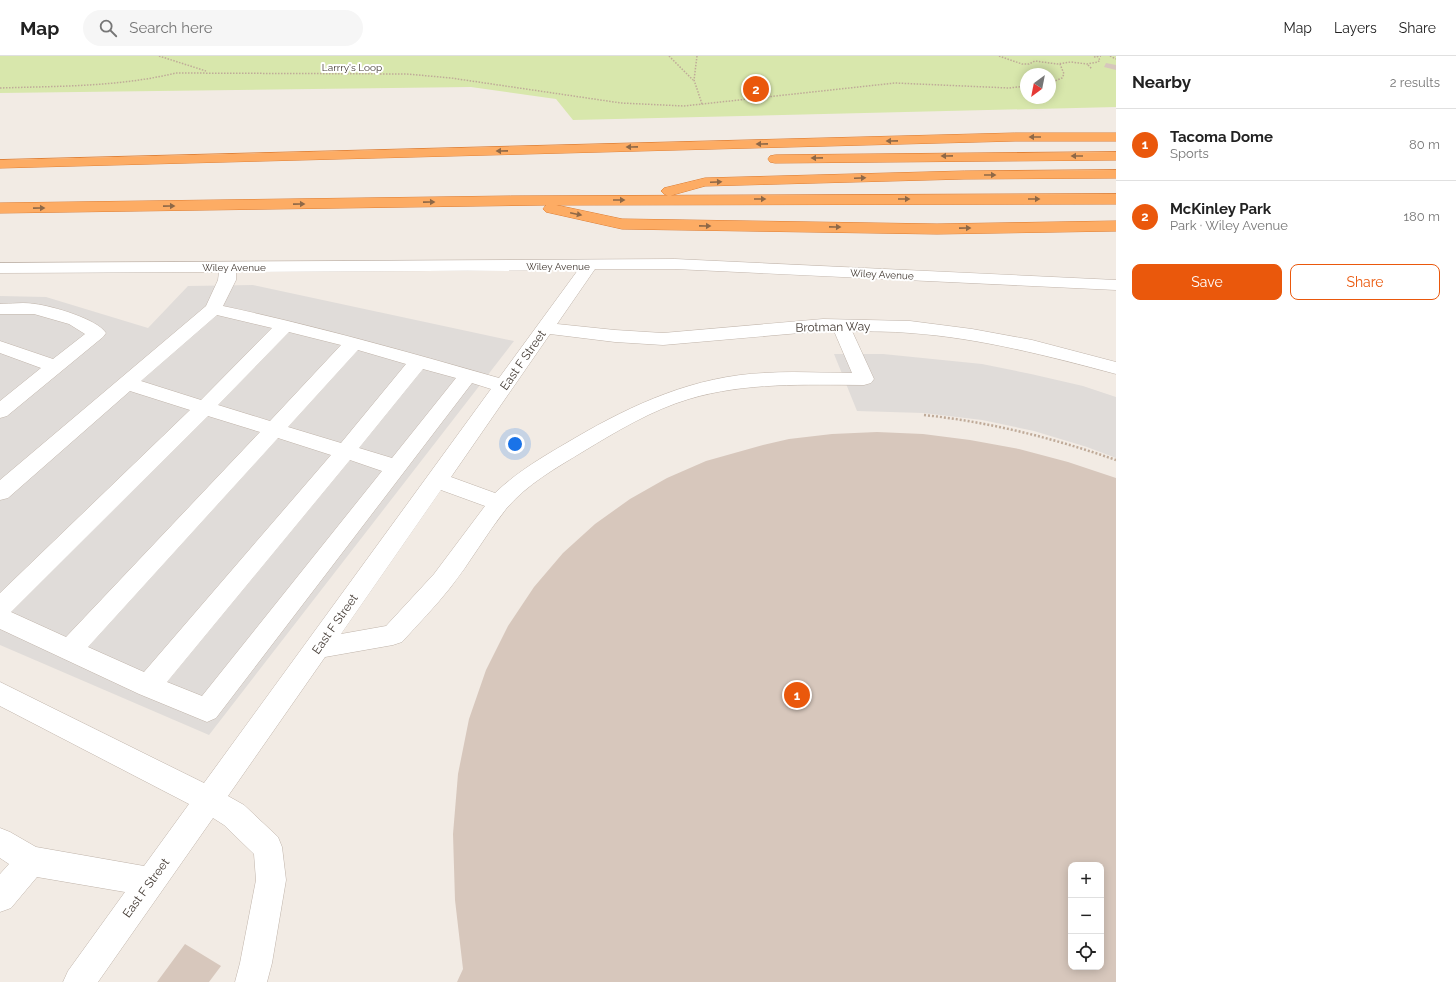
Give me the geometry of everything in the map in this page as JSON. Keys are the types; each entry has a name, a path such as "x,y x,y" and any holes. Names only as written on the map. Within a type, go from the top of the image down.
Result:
{"highway":[{"path":"0,164 1015,137 1116,137"},
{"path":"763,159 1116,156"},
{"path":"0,168 683,160"},
{"path":"637,200 705,182 964,175 1116,174"},
{"path":"0,208 510,201 1116,198"},
{"path":"510,201 622,224 937,228 1116,226"}],"street":[{"name":"Wiley Avenue","path":"0,268 675,264 1116,285"},
{"name":"East F Street","path":"79,982 590,265"},
{"path":"0,492 213,310 227,280 228,267"},
{"path":"0,309 35,309 75,320 97,333 2,407"},
{"path":"213,310 285,325 354,343 504,386"},
{"path":"0,608 204,408 285,325"},
{"name":"Brotman Way","path":"546,328 615,336 663,339 823,325 910,328 972,335 1039,347 1116,368"},
{"path":"318,648 393,635 442,581 499,503 517,485 540,468 599,433 647,408 683,394 719,385 763,379 864,379 840,325"},
{"path":"70,650 354,343"},
{"path":"0,347 55,366"},
{"path":"148,686 345,452 418,362"},
{"path":"0,618 148,686 207,710 395,467 468,376"},
{"path":"128,384 395,467"},
{"path":"437,480 499,503"},
{"path":"0,693 209,800 234,816 268,847 271,880 256,963 251,982"},
{"path":"0,842 31,861 150,882"},
{"path":"0,897 31,861"}],"path":[{"path":"159,56 208,72"},
{"path":"669,56 694,80"},
{"path":"697,56 694,80 702,104"},
{"path":"999,56 1022,64 1029,64 1035,61 1060,64 1071,62 1087,64 1098,62 1100,60 1099,56 1094,56"},
{"path":"1110,56 1116,59"},
{"path":"1056,80 1062,78 1064,74 1060,64"},
{"path":"1087,64 1092,69"},
{"name":"Larrry's Loop","path":"0,88 111,84 147,80 176,73 407,74 451,78 621,103 684,106 895,83 1009,88 1020,87"},
{"path":"924,415 983,422 1018,430 1088,450 1116,460"}],"green space":[{"path":"0,56 1116,56 1116,107 573,120 556,99 471,87 0,93"}],"shaded area":[{"path":"253,285 514,341 209,735 0,645 0,296 46,297 148,328 188,286"},
{"path":"834,354 883,354 982,364 1083,386 1116,397 1116,458 1087,447 1034,431 982,420 923,413 857,411"}],"building":[{"path":"1106,63 1116,65 1116,70 1104,67"},
{"path":"877,432 923,434 970,440 1019,449 1068,462 1116,478 1116,982 457,982 463,969 455,900 453,834 458,774 469,719 486,670 508,626 534,587 563,553 595,524 630,499 667,478 706,461 789,439 832,434"},
{"path":"185,944 221,966 209,982 157,982"}],"place":[{"name":"McKinley Park","path":"756,89"},
{"name":"Tacoma Dome","path":"797,695"}]}
